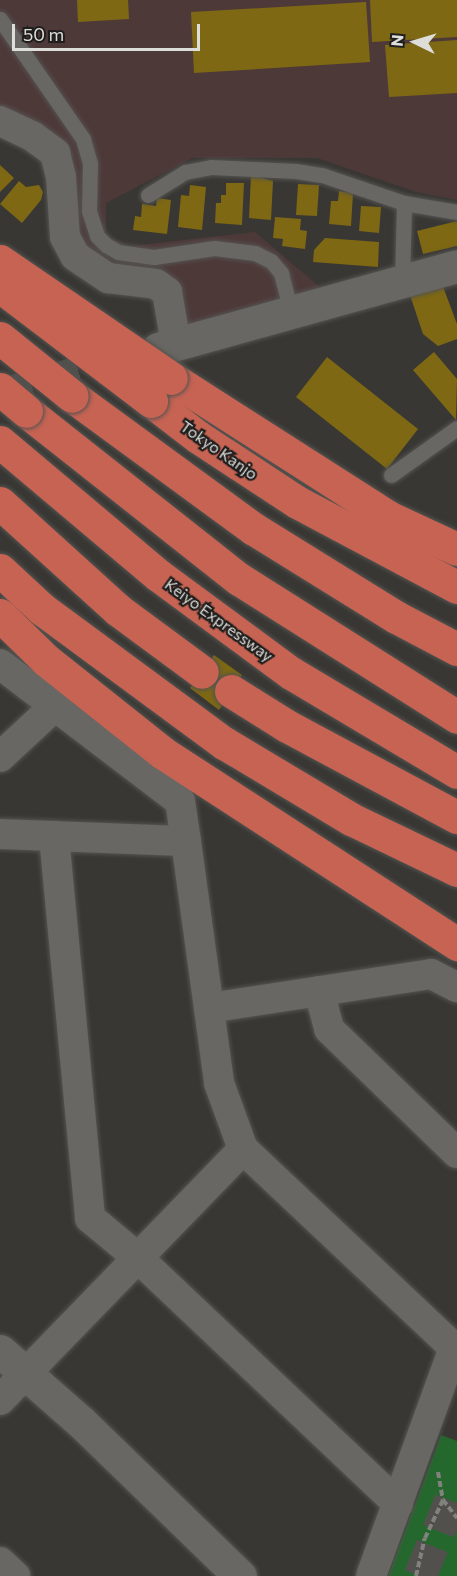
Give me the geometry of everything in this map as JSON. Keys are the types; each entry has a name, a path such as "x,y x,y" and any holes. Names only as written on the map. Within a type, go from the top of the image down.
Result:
{"highway":[{"path":"0,261 388,517 457,549"},
{"name":"Tokyo Kanjo","path":"0,285 164,368 198,437 297,502 457,587"},
{"path":"0,338 72,396 254,529 396,617 457,649"},
{"path":"0,389 239,579 457,717"},
{"name":"Keiyo Expressway","path":"0,442 158,575 291,673 457,772"},
{"path":"0,503 118,610 202,672"},
{"path":"0,570 42,609 224,743 351,819 457,870"},
{"path":"0,615 46,660 163,753 457,944"},
{"path":"231,691 287,726 457,817"}],"street":[{"path":"0,121 32,136 55,153 62,177 65,237 75,256 108,279 156,284 167,292 164,368 291,312 457,266"},
{"path":"0,664 53,708 180,801 219,1083 243,1149 456,1344 371,1576"},
{"path":"0,757 53,708"},
{"path":"0,834 186,841"},
{"path":"54,836 90,1218 138,1258 398,1504"},
{"path":"209,1008 431,974 457,987"},
{"path":"319,991 329,1029 457,1153"},
{"path":"0,1400 243,1149"},
{"path":"0,1351 240,1576"},
{"path":"0,1562 15,1576"}],"lane":[{"path":"0,19 83,139 90,164 89,211 97,236 118,252 144,257 214,248 255,253 271,261 281,273 291,312"},
{"path":"148,195 185,172 211,167 322,175 404,203 457,212"},
{"path":"402,282 404,203"},
{"path":"391,475 457,428"}],"path":[{"path":"437,1470 443,1500 457,1518"},
{"path":"417,1576 425,1538 443,1500"}],"shaded area":[{"path":"0,0 457,0 457,200 416,192 317,158 192,158 106,203 106,236 130,246 255,232 321,288 190,326 168,281 131,277 80,253 66,173 0,110"}],"green space":[{"path":"441,1435 457,1441 457,1576 388,1576"}],"building":[{"path":"77,0 128,0 129,19 78,22"},
{"path":"370,0 457,0 457,37 372,42"},
{"path":"366,2 370,62 194,73 191,12"},
{"path":"457,40 457,93 389,97 385,45"},
{"path":"0,165 14,178 0,192"},
{"path":"251,175 273,181 271,220 249,218"},
{"path":"19,181 26,187 39,185 43,192 41,200 22,223 0,204"},
{"path":"226,183 244,183 242,225 215,223 216,203 221,203 221,195 226,195"},
{"path":"298,184 319,185 317,216 296,215"},
{"path":"190,185 206,187 202,230 178,227 181,195 189,196"},
{"path":"339,191 353,193 351,226 329,224 331,201 338,201"},
{"path":"157,198 171,200 167,234 133,230 135,216 141,217 142,204 156,206"},
{"path":"361,206 381,207 379,233 359,231"},
{"path":"275,217 301,219 300,230 307,231 305,249 282,246 283,239 273,238"},
{"path":"457,221 457,246 423,254 417,231"},
{"path":"325,238 379,242 378,267 313,262 314,250"},
{"path":"442,284 457,324 457,339 438,346 423,334 410,295"},
{"path":"434,352 457,379 456,420 413,370"},
{"path":"327,357 418,429 387,469 296,397"},
{"path":"214,655 242,675 219,710 190,688"}],"tunnel":[{"path":"0,395 128,358"},
{"path":"420,1576 457,1485"}]}
